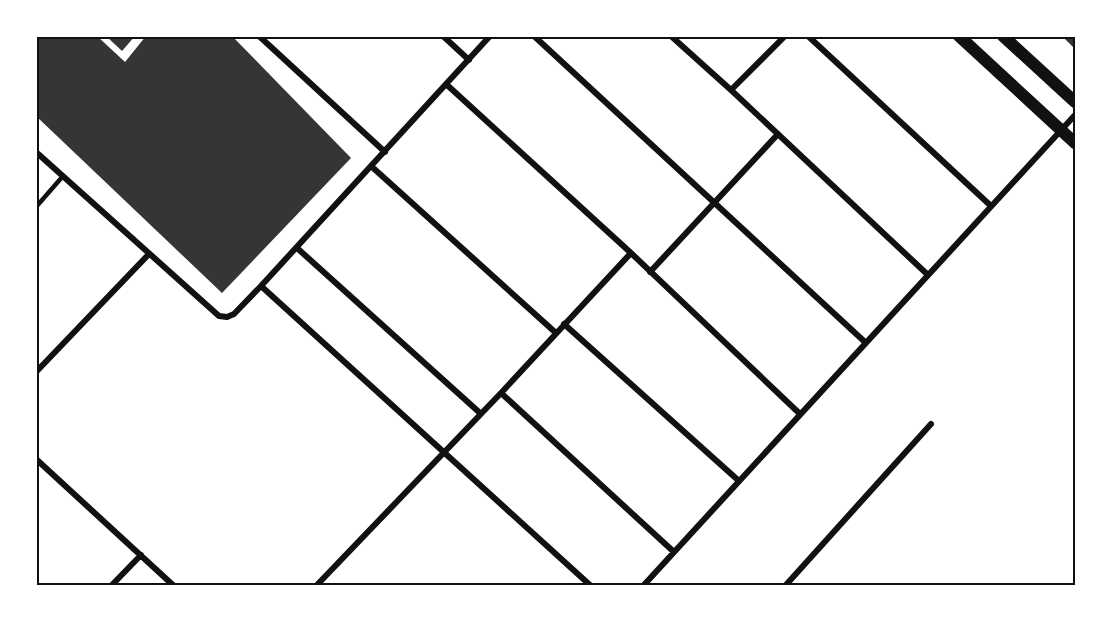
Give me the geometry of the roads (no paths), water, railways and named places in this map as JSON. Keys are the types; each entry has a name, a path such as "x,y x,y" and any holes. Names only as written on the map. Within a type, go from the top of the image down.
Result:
{"main road":[{"path":"959,36 1075,143"},
{"path":"1003,36 1075,102"}],"street":[{"path":"259,36 385,152"},
{"path":"443,36 469,60"},
{"path":"36,152 219,316 227,317 234,314 297,248 490,36"},
{"path":"534,36 866,343"},
{"path":"671,36 928,275"},
{"path":"731,90 785,36"},
{"path":"808,36 991,207"},
{"path":"446,84 800,414"},
{"path":"643,586 1075,115"},
{"path":"650,272 778,134"},
{"path":"371,166 556,333"},
{"path":"297,248 480,413"},
{"path":"36,372 149,254"},
{"path":"316,586 631,254"},
{"path":"261,286 591,586"},
{"path":"564,324 739,481"},
{"path":"501,393 674,552"},
{"path":"785,586 931,424"},
{"path":"38,463 174,586"},
{"path":"111,586 141,555"}],"lane":[{"path":"36,207 63,176"}]}
